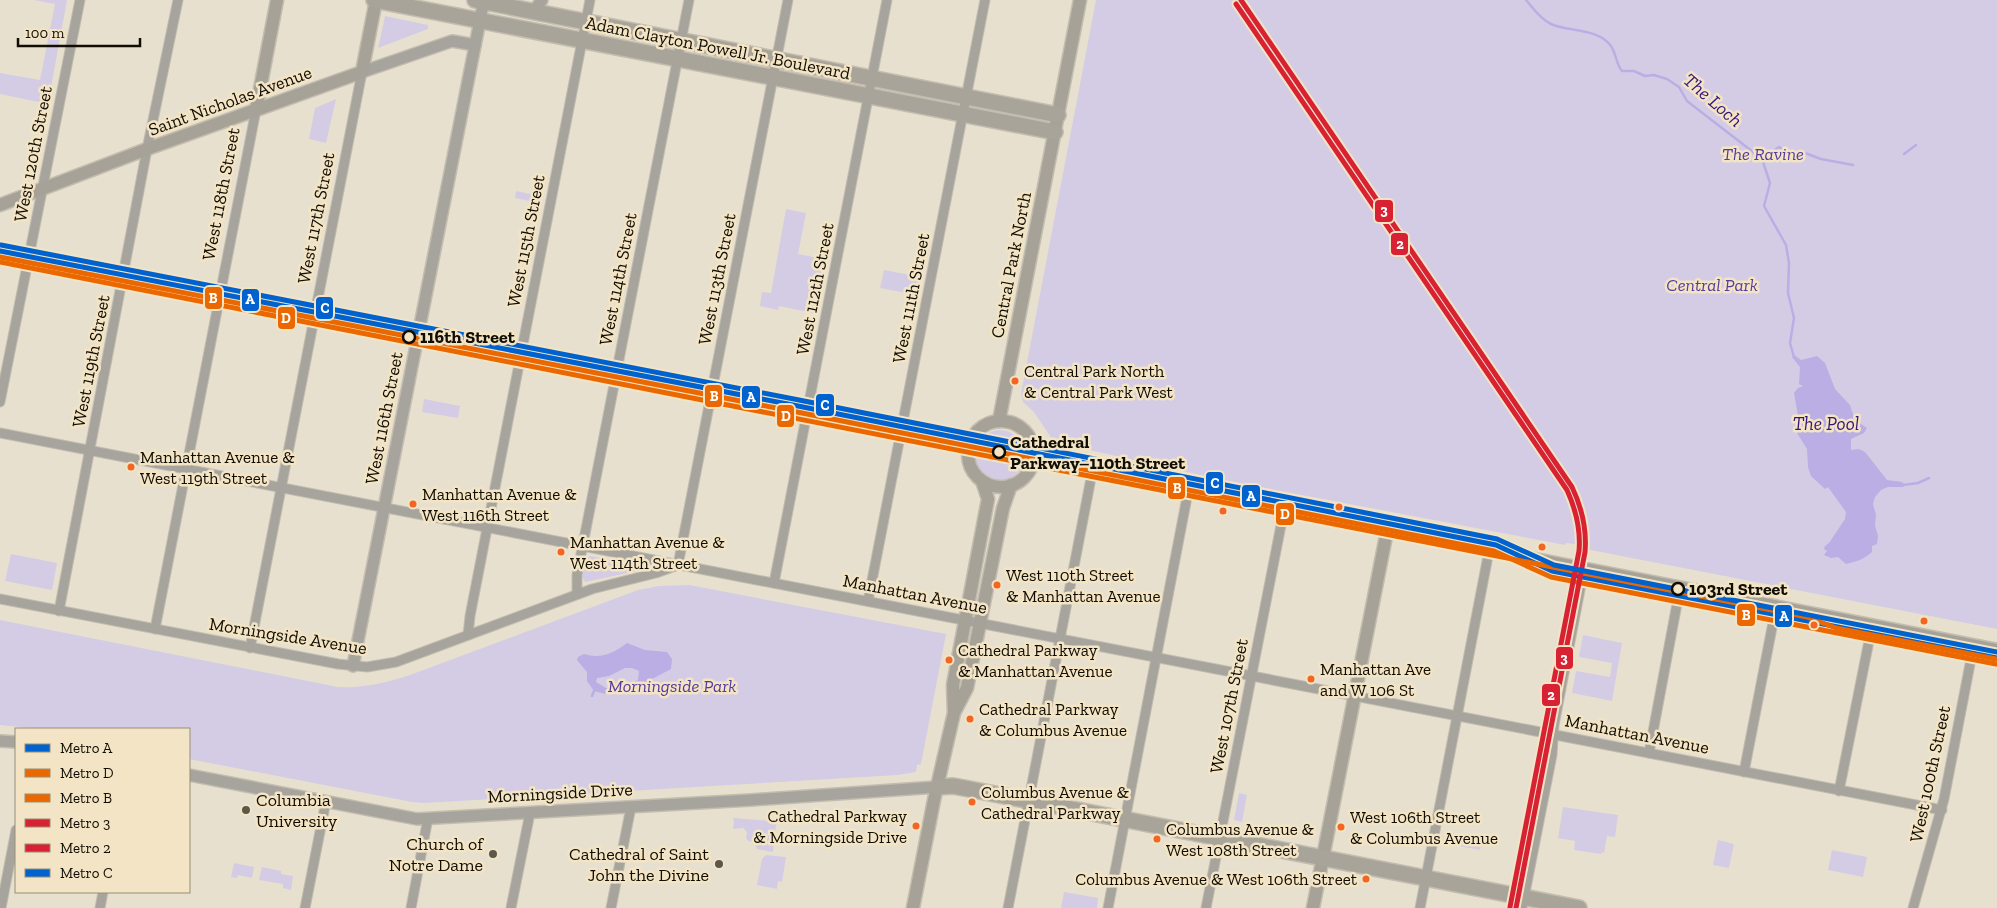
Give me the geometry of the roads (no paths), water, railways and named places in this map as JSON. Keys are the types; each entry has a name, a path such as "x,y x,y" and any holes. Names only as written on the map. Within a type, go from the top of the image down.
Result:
{"main road":[{"name":"West 118th Street","path":"256,110 277,0"},
{"name":"Adam Clayton Powell Jr. Boulevard","path":"375,0 1055,132"},
{"name":"West 117th Street","path":"362,72 375,0"},
{"name":"Adam Clayton Powell Jr. Boulevard","path":"481,0 538,6 585,22 777,58 1058,115"},
{"name":"Central Park North","path":"999,421 1080,0"},
{"name":"Saint Nicholas Avenue","path":"0,205 147,149 362,72"},
{"path":"0,258 968,447"},
{"path":"999,421 1014,424 1026,432 1034,448 1033,460 1026,476 1011,485 994,486 982,481 973,472 969,464 968,447 972,436 977,430 987,423 999,421"},
{"path":"1033,460 1997,650"},
{"path":"954,714 953,685 988,499 982,481"},
{"path":"913,908 937,787 954,714 967,688 1003,508 1011,485"},
{"path":"1313,908 1387,531"},
{"path":"937,787 953,786 1426,878 1523,903 1579,908"}],"street":[{"name":"West 120th Street","path":"0,402 80,0"},
{"name":"West 119th Street","path":"59,611 147,149 178,0"},
{"name":"West 116th Street","path":"353,666 480,20 481,0"},
{"name":"West 115th Street","path":"468,635 470,616 590,0"},
{"name":"West 114th Street","path":"577,594 576,578 582,546 689,0"},
{"name":"West 113th Street","path":"678,565 788,0"},
{"name":"West 112th Street","path":"774,583 887,0"},
{"name":"West 111th Street","path":"868,602 985,0"},
{"name":"Saint Nicholas Avenue","path":"362,72 452,41 475,44"},
{"name":"West 117th Street","path":"250,648 362,72"},
{"name":"West 118th Street","path":"155,629 256,110"},
{"name":"Manhattan Avenue","path":"0,433 1942,810"},
{"path":"1008,908 1092,473"},
{"path":"1108,908 1188,492"},
{"name":"West 107th Street","path":"1206,908 1284,510"},
{"path":"1420,908 1489,550"},
{"name":"Morningside Avenue","path":"0,599 250,648 367,667 396,662 577,594 678,565"},
{"path":"1523,903 1552,755 1554,725 1584,569"},
{"path":"1649,753 1680,588"},
{"path":"1744,772 1776,607"},
{"path":"1839,791 1872,626"},
{"name":"West 100th Street","path":"1913,908 1942,810 1971,659 1971,645"},
{"path":"0,740 15,742"},
{"name":"Morningside Drive","path":"190,775 410,818 530,813 937,787"},
{"path":"305,908 326,801"},
{"path":"611,908 631,807"},
{"path":"511,908 530,813"},
{"path":"411,908 428,818"},
{"path":"1,908 15,835"},
{"path":"100,908 103,893"}],"water":[{"name":"The Pool","path":"1794,355 1801,360 1817,356 1825,363 1835,389 1850,405 1855,420 1867,428 1864,433 1851,439 1851,450 1859,449 1865,452 1887,480 1902,482 1905,485 1903,487 1888,487 1881,490 1875,497 1873,504 1876,515 1877,544 1872,546 1872,552 1857,561 1846,564 1838,557 1831,558 1824,555 1827,551 1824,549 1825,546 1845,519 1846,512 1828,487 1825,489 1811,476 1808,467 1807,449 1797,433 1798,416 1794,393 1803,386 1799,384 1800,367 1792,357"},
{"path":"627,643 645,650 667,652 672,659 671,669 637,687 624,687 606,694 594,691 587,681 587,672 577,660 578,657 584,654 601,656","holes":["625,668 639,671 638,680 636,681 606,688 596,682 597,678 609,676"]}],"waterway":[{"name":"The Loch","path":"1526,0 1547,22 1558,27 1591,33 1605,40 1613,49 1622,71 1634,71 1645,76 1654,75 1667,79 1679,87 1687,101 1762,159 1770,183 1764,206 1786,245 1789,263 1788,293 1794,318 1790,343 1794,357"},
{"path":"1904,154 1916,145"},
{"path":"1762,159 1779,147 1790,154 1805,153 1821,159 1853,165"},
{"path":"1903,485 1918,483 1929,478"},
{"path":"592,696 594,691"}],"metro line":[{"name":"3","path":"1241,0 1572,487 1579,503 1584,526 1585,552 1516,908"},
{"name":"2","path":"1236,4 1567,490 1573,505 1578,527 1579,551 1510,907"},
{"name":"C","path":"1,245 799,400 1497,539 1554,565 1997,652"},
{"name":"A","path":"0,251 798,406 1496,545 1552,571 1997,658"},
{"name":"B","path":"0,257 797,412 1494,551 1551,577 1996,664"},
{"name":"D","path":"0,262 1807,617 1836,628 1996,659"}],"place":[{"name":"116th Street","path":"409,337"},
{"name":"Central Park North & Central Park West","path":"1015,381"},
{"name":"Cathedral Parkway–110th Street","path":"999,452"},
{"name":"Manhattan Avenue & West 119th Street","path":"131,467"},
{"name":"Manhattan Avenue & West 116th Street","path":"413,504"},
{"name":"Manhattan Avenue & West 114th Street","path":"561,552"},
{"name":"West 110th Street & Manhattan Avenue","path":"997,585"},
{"name":"103rd Street","path":"1678,589"},
{"name":"Cathedral Parkway & Manhattan Avenue","path":"949,660"},
{"name":"Manhattan Ave and W 106 St","path":"1311,679"},
{"name":"Cathedral Parkway & Columbus Avenue","path":"970,719"},
{"name":"Columbus Avenue & Cathedral Parkway","path":"972,802"},
{"name":"Columbia University","path":"246,810"},
{"name":"Cathedral Parkway & Morningside Drive","path":"916,826"},
{"name":"West 106th Street & Columbus Avenue","path":"1341,827"},
{"name":"Columbus Avenue & West 108th Street","path":"1157,839"},
{"name":"Church of Notre Dame","path":"493,854"},
{"name":"Cathedral of Saint John the Divine","path":"719,864"},
{"name":"Columbus Avenue & West 106th Street","path":"1366,879"}],"park label":[{"name":"The Ravine","path":"1763,154"},
{"name":"Central Park","path":"1712,285"},
{"name":"Morningside Park","path":"672,686"}]}
